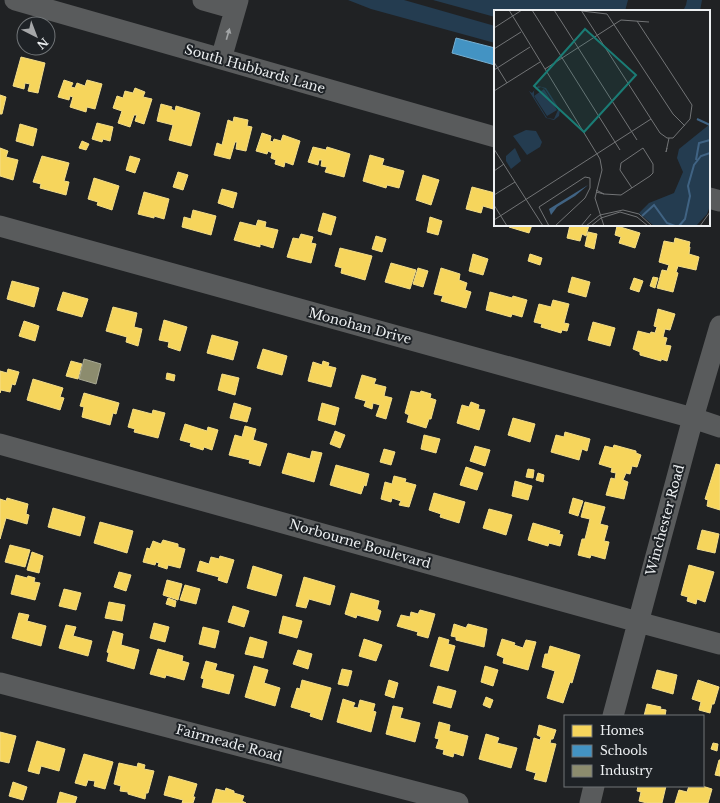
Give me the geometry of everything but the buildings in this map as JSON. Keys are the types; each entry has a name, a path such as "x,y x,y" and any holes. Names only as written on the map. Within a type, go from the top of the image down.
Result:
{"street":[{"name":"South Hubbards Lane","path":"15,0 58,6 221,59 494,137"},
{"path":"203,0 236,5 221,59"},
{"path":"710,198 720,201"},
{"name":"Monohan Drive","path":"0,226 693,418 720,427"},
{"name":"Winchester Road","path":"613,715 693,418 720,326"},
{"name":"Norbourne Boulevard","path":"0,444 720,644"},
{"name":"Fairmeade Road","path":"0,683 458,803"},
{"path":"590,803 594,787"}],"shaded area":[{"path":"348,0 404,0 494,26 494,43 371,9"},
{"path":"433,0 628,0 625,10 494,10 494,17"},
{"path":"687,0 702,0 700,10 684,10"}]}
